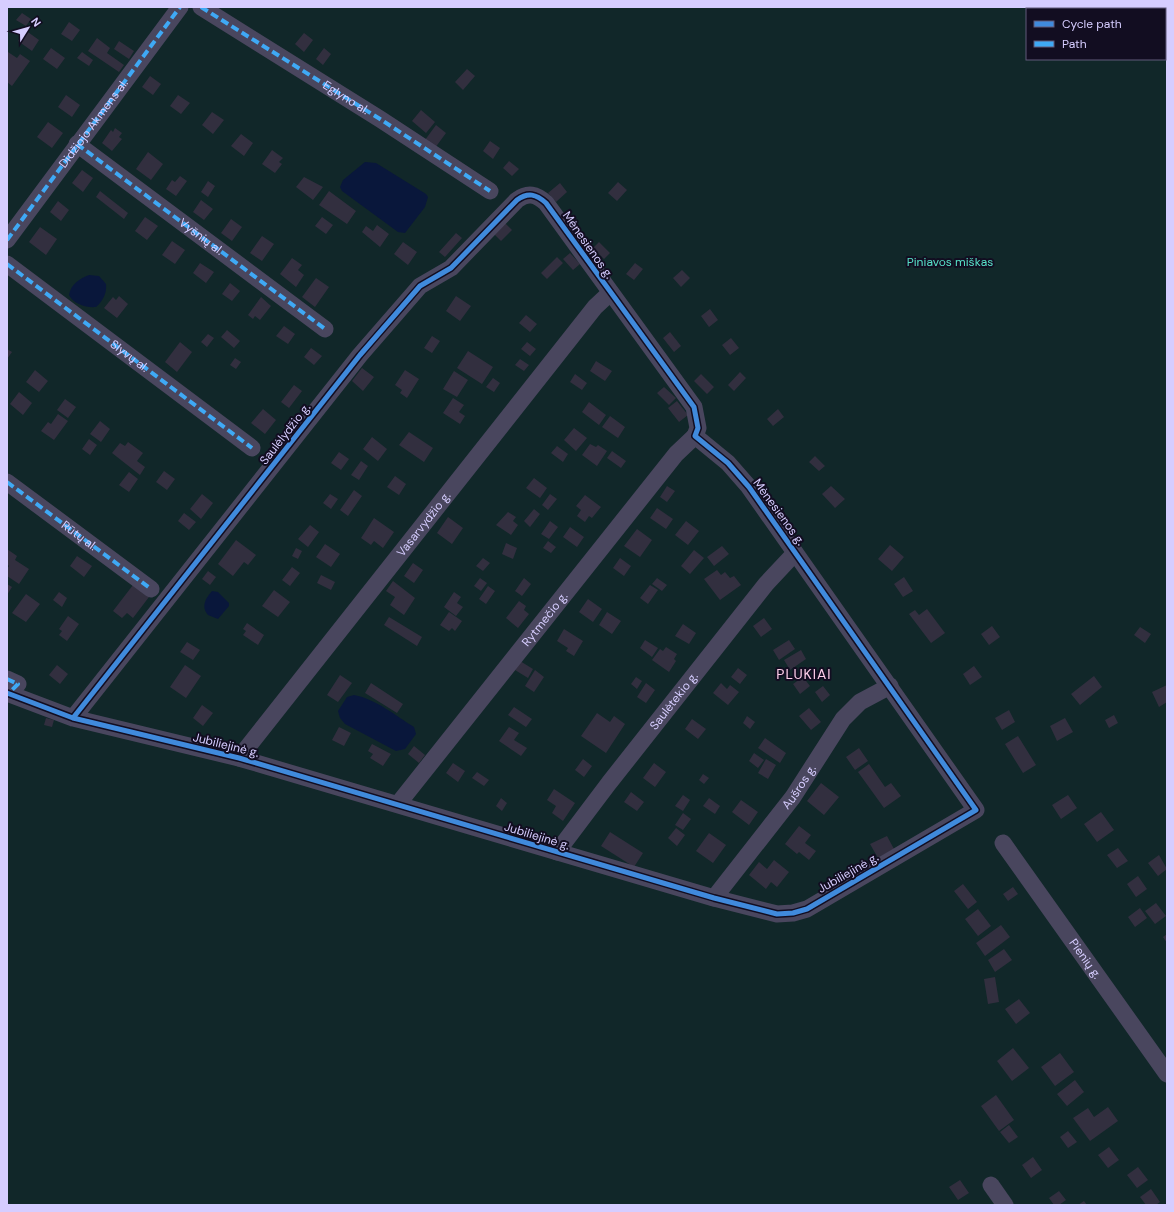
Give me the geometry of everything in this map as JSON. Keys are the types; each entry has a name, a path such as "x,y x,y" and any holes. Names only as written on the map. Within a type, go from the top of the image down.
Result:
{"street":[{"name":"Didžiojo Akmens al.","path":"7,240 180,7"},
{"name":"Eglyno al.","path":"201,7 380,119 490,191"},
{"name":"Vyšnių al.","path":"77,144 325,329"},
{"name":"Saulėlydžio g.","path":"73,718 360,356 409,297 420,286 451,268 517,200 524,195 532,194 538,196"},
{"name":"Mėnesienos g.","path":"538,196 546,203 694,407 698,428 695,436 728,463 749,487 976,810"},
{"name":"Slyvų al.","path":"7,264 252,448"},
{"name":"Vasarvydžio g.","path":"239,758 595,307 610,293"},
{"name":"Rytmečio g.","path":"398,804 676,454 695,436"},
{"name":"Rūtų al.","path":"7,482 151,589"},
{"name":"Saulėtekio g.","path":"557,852 609,783 766,584 795,553"},
{"name":"Jubiliejinė g.","path":"11,685 73,718 239,758 714,898 777,914 793,914 807,909 976,810"},
{"name":"Aušros g.","path":"714,898 793,797 843,719 860,702 890,686"},
{"name":"Pienių g.","path":"1003,843 1167,1074"},
{"path":"991,1185 1005,1205"}],"green space":[{"name":"Piniavos miškas","path":"7,7 1167,7 1167,1205 7,1205"}],"water":[{"path":"365,162 376,163 426,194 428,197 425,207 405,233 398,232 342,191 340,187 343,180"},
{"path":"89,275 99,276 106,284 104,297 96,307 81,305 74,301 69,295 76,282"},
{"path":"212,591 218,592 229,603 229,606 218,619 208,615 204,606 207,597"},
{"path":"354,695 378,704 414,727 416,734 405,749 396,751 345,724 340,718 338,711 347,697"}],"building":[{"path":"22,13 31,19 26,26 16,20"},
{"path":"69,22 80,30 72,41 61,34"},
{"path":"25,30 39,40 32,51 18,41"},
{"path":"304,33 313,40 304,52 295,44"},
{"path":"97,38 110,48 107,53 124,65 119,72 88,51"},
{"path":"119,41 134,51 129,59 114,49"},
{"path":"51,48 65,58 57,69 43,59"},
{"path":"324,48 331,54 323,65 316,59"},
{"path":"8,52 17,58 20,54 30,61 12,86 7,82"},
{"path":"82,52 93,60 89,66 77,58"},
{"path":"467,69 475,76 463,90 455,82"},
{"path":"150,76 161,84 153,95 142,87"},
{"path":"66,95 80,105 72,117 58,107"},
{"path":"178,95 190,103 181,114 170,106"},
{"path":"421,110 435,122 426,133 412,121"},
{"path":"212,112 224,120 213,134 202,125"},
{"path":"48,122 63,133 52,148 37,137"},
{"path":"436,125 446,133 435,148 425,140"},
{"path":"115,128 122,133 119,137 122,139 112,151 102,143 111,130 113,132"},
{"path":"241,134 253,143 244,156 231,146"},
{"path":"490,141 500,148 493,159 483,151"},
{"path":"272,150 283,158 279,162 282,164 275,173 262,164"},
{"path":"148,152 163,164 151,180 136,169"},
{"path":"509,161 519,169 512,176 503,168"},
{"path":"82,170 93,178 83,192 72,183"},
{"path":"180,176 187,181 176,196 166,189 172,180 175,182"},
{"path":"304,177 323,187 313,200 296,187"},
{"path":"208,181 215,186 208,197 201,192"},
{"path":"618,182 627,190 617,201 608,193"},
{"path":"560,183 567,192 556,202 548,193"},
{"path":"100,191 128,213 124,219 96,197"},
{"path":"329,191 356,211 347,224 319,205"},
{"path":"201,200 213,209 204,220 193,212"},
{"path":"58,201 69,210 61,221 50,212"},
{"path":"145,217 158,226 147,240 135,231"},
{"path":"322,217 333,225 326,234 315,226"},
{"path":"231,219 242,227 232,241 221,233"},
{"path":"504,222 512,230 501,241 493,233"},
{"path":"377,225 389,234 380,247 362,232 366,226 373,231"},
{"path":"40,227 57,239 46,255 29,242"},
{"path":"456,233 462,238 445,257 439,252"},
{"path":"262,236 274,244 262,261 250,253"},
{"path":"172,241 185,250 175,264 162,255"},
{"path":"403,242 417,252 408,265 394,254"},
{"path":"599,242 610,253 604,259 593,248"},
{"path":"570,253 580,264 573,270 563,259"},
{"path":"557,257 563,263 547,279 541,273"},
{"path":"292,258 302,265 298,270 304,275 296,287 280,274"},
{"path":"200,263 214,272 206,283 193,273"},
{"path":"635,263 643,269 634,280 626,274"},
{"path":"682,270 690,278 681,287 673,278"},
{"path":"316,278 329,287 315,307 302,297"},
{"path":"230,283 240,291 232,301 222,294"},
{"path":"119,296 128,304 117,318 104,308 113,297 116,300"},
{"path":"456,296 471,306 460,321 446,311"},
{"path":"261,297 271,306 260,320 255,316 253,319 248,315"},
{"path":"710,309 718,320 709,327 701,316"},
{"path":"526,315 537,324 530,332 519,323"},
{"path":"284,326 295,334 288,344 276,336"},
{"path":"227,330 240,341 234,348 221,337"},
{"path":"670,332 681,346 674,352 663,338"},
{"path":"208,334 214,338 207,347 201,342"},
{"path":"432,336 440,341 432,353 424,348"},
{"path":"731,338 739,348 730,355 722,345"},
{"path":"180,342 192,352 177,372 165,362"},
{"path":"527,342 536,349 530,356 521,349"},
{"path":"311,348 322,356 314,365 304,357"},
{"path":"7,349 12,352 7,359"},
{"path":"468,351 493,367 482,384 457,368"},
{"path":"235,358 241,362 236,369 230,365"},
{"path":"520,359 529,365 524,371 515,365"},
{"path":"596,361 612,371 605,381 590,371"},
{"path":"362,368 374,377 363,391 352,381"},
{"path":"35,370 48,381 39,392 26,382"},
{"path":"405,370 419,379 407,398 400,393 402,390 395,385"},
{"path":"454,371 468,380 457,397 443,389"},
{"path":"740,372 746,378 734,391 728,385"},
{"path":"575,374 587,383 582,390 570,382"},
{"path":"701,374 714,387 707,394 694,381"},
{"path":"493,378 500,383 494,392 486,387"},
{"path":"294,385 302,391 289,408 281,402"},
{"path":"664,387 676,398 669,405 657,393"},
{"path":"19,392 32,403 23,415 10,404"},
{"path":"453,398 464,405 459,412 465,416 460,424 443,413"},
{"path":"65,399 76,407 68,418 57,410"},
{"path":"677,401 688,415 679,422 668,408"},
{"path":"589,402 606,415 599,425 582,412"},
{"path":"263,409 276,420 265,434 251,423"},
{"path":"778,409 784,417 773,426 767,419"},
{"path":"58,414 68,421 54,440 41,431 48,422 51,424"},
{"path":"610,416 625,427 618,438 602,427"},
{"path":"100,421 110,429 101,442 90,434"},
{"path":"574,428 587,438 576,451 564,440"},
{"path":"409,432 433,448 424,462 399,445"},
{"path":"372,437 387,449 378,461 363,449"},
{"path":"89,439 97,445 90,455 82,449"},
{"path":"128,442 143,453 137,461 145,467 140,475 112,453 120,443 125,446"},
{"path":"590,444 596,447 598,445 607,451 597,466 582,455"},
{"path":"557,446 568,454 563,462 551,453"},
{"path":"612,451 626,461 621,468 607,458"},
{"path":"339,452 349,459 341,470 331,463"},
{"path":"815,456 825,466 819,471 809,462"},
{"path":"361,461 368,466 359,480 351,475"},
{"path":"164,471 175,479 167,490 156,482"},
{"path":"129,472 138,479 129,492 119,485"},
{"path":"395,476 406,484 399,495 387,487"},
{"path":"534,478 547,488 540,498 526,488"},
{"path":"667,486 675,491 667,502 660,497"},
{"path":"831,486 845,499 835,508 822,494"},
{"path":"354,490 362,496 348,516 340,510"},
{"path":"202,494 213,503 201,519 190,509"},
{"path":"330,494 338,499 331,509 323,503"},
{"path":"550,494 557,499 548,510 542,505"},
{"path":"585,495 601,507 592,518 589,516 585,522 577,516 581,510 576,506"},
{"path":"657,508 673,519 666,529 650,518"},
{"path":"534,509 540,514 530,527 524,521"},
{"path":"508,512 516,517 513,521 518,525 511,535 496,525"},
{"path":"184,513 196,522 189,530 178,521"},
{"path":"448,517 463,528 452,544 437,533"},
{"path":"374,518 394,532 383,548 374,541 371,545 361,538"},
{"path":"550,521 558,527 549,539 541,534"},
{"path":"686,521 699,531 688,545 675,535"},
{"path":"310,525 319,532 308,547 298,539"},
{"path":"570,527 584,537 577,547 563,537"},
{"path":"637,529 652,540 640,557 624,546"},
{"path":"236,540 256,555 248,565 244,562 233,576 218,564"},
{"path":"548,541 556,547 551,553 543,548"},
{"path":"506,543 517,548 513,559 502,554"},
{"path":"325,544 340,554 331,567 316,557"},
{"path":"890,545 904,557 892,571 878,559"},
{"path":"722,546 729,554 714,566 707,557"},
{"path":"296,548 302,551 298,559 292,556"},
{"path":"7,549 17,556 15,560 29,569 19,584 7,576 7,569 9,566 7,564"},
{"path":"694,550 704,558 690,574 681,566"},
{"path":"77,556 92,566 84,577 70,566"},
{"path":"483,558 490,563 483,571 476,566"},
{"path":"620,558 631,566 624,576 613,568"},
{"path":"413,563 423,570 414,583 404,576"},
{"path":"292,567 300,573 290,586 282,580"},
{"path":"717,570 721,575 725,572 730,578 734,576 741,585 720,600 704,579"},
{"path":"208,571 216,577 210,585 202,579"},
{"path":"321,575 335,582 331,590 317,583"},
{"path":"904,577 913,591 903,597 894,584"},
{"path":"480,578 487,583 481,591 474,586"},
{"path":"524,578 531,584 522,596 515,591"},
{"path":"657,578 667,585 662,591 652,584"},
{"path":"393,581 415,598 404,615 390,605 395,597 386,591"},
{"path":"7,584 12,587 7,595"},
{"path":"133,585 149,597 133,618 127,613 122,618 113,611"},
{"path":"650,585 658,590 648,604 640,598"},
{"path":"488,586 495,591 486,604 479,599"},
{"path":"274,590 290,602 278,617 262,606"},
{"path":"59,592 67,598 62,607 53,600"},
{"path":"454,592 461,597 457,603 463,607 456,616 444,607"},
{"path":"26,594 40,604 26,622 12,613"},
{"path":"588,599 602,609 593,622 579,612"},
{"path":"519,601 526,606 524,610 529,614 518,628 506,618"},
{"path":"927,609 945,633 931,643 909,614 915,610 919,615"},
{"path":"449,612 462,621 455,631 452,628 449,631 440,625"},
{"path":"607,612 621,621 612,634 599,625"},
{"path":"68,616 79,624 67,641 59,635 62,631 59,629"},
{"path":"389,617 422,637 417,646 384,625"},
{"path":"764,618 772,629 761,637 753,626"},
{"path":"247,623 264,635 258,645 243,635 246,631 243,629"},
{"path":"683,624 696,633 689,644 675,636"},
{"path":"992,626 1000,637 989,645 981,634"},
{"path":"1140,627 1151,634 1145,643 1134,635"},
{"path":"564,629 583,641 574,656 566,651 568,648 557,641"},
{"path":"645,640 658,648 652,657 640,648"},
{"path":"789,640 795,649 779,660 773,650"},
{"path":"187,642 200,650 193,660 180,652"},
{"path":"666,647 677,654 674,659 676,661 669,672 652,660 660,649 663,651"},
{"path":"801,650 806,659 790,670 784,660"},
{"path":"520,661 533,669 528,678 515,670"},
{"path":"57,665 68,674 60,684 49,675"},
{"path":"185,665 201,676 186,698 170,687"},
{"path":"974,666 982,677 970,685 963,674"},
{"path":"738,668 747,675 740,684 731,677"},
{"path":"535,670 544,677 534,692 525,686"},
{"path":"340,675 352,683 338,702 327,695"},
{"path":"1094,676 1102,687 1080,705 1071,694"},
{"path":"636,677 642,681 637,689 631,684"},
{"path":"803,677 810,686 800,694 793,684"},
{"path":"371,683 403,704 397,713 365,693"},
{"path":"646,683 655,690 646,703 637,697"},
{"path":"721,683 727,689 730,685 739,692 728,705 713,693"},
{"path":"1167,685 1167,702 1159,707 1152,692"},
{"path":"823,686 830,695 822,702 815,692"},
{"path":"202,705 213,713 203,726 193,718"},
{"path":"514,707 532,719 526,727 508,715"},
{"path":"809,708 821,722 811,730 799,716"},
{"path":"1009,710 1015,722 1002,730 995,718"},
{"path":"597,713 610,722 614,716 625,724 606,753 581,736"},
{"path":"1114,715 1118,723 1109,728 1105,720"},
{"path":"747,716 755,722 750,729 743,723"},
{"path":"46,718 54,720 52,727 44,725"},
{"path":"1065,718 1073,732 1057,741 1050,726"},
{"path":"692,719 706,729 698,739 685,729"},
{"path":"339,727 351,733 344,746 332,740"},
{"path":"509,727 519,733 514,740 527,748 521,756 499,741"},
{"path":"1018,736 1036,765 1023,773 1005,744"},
{"path":"765,738 786,753 780,763 758,748"},
{"path":"372,744 391,754 383,766 370,758 373,754 368,751"},
{"path":"414,746 425,755 419,763 408,754"},
{"path":"859,748 868,761 855,770 846,757"},
{"path":"754,753 764,760 758,768 749,761"},
{"path":"583,759 592,766 584,777 575,770"},
{"path":"766,759 776,765 768,779 758,773"},
{"path":"453,763 465,771 458,782 446,773"},
{"path":"654,763 666,772 655,787 643,778"},
{"path":"869,764 885,787 891,783 901,796 884,808 858,772"},
{"path":"477,772 489,780 484,786 472,778"},
{"path":"703,774 709,778 704,784 699,780"},
{"path":"821,783 839,797 824,815 807,801"},
{"path":"554,789 575,803 563,821 552,813 556,806 547,800"},
{"path":"631,792 644,802 637,811 624,802"},
{"path":"683,795 690,800 683,811 675,806"},
{"path":"1068,795 1077,808 1061,819 1052,805"},
{"path":"501,798 507,803 502,811 496,806"},
{"path":"709,798 720,806 715,814 703,806"},
{"path":"741,800 758,812 749,825 732,812"},
{"path":"1101,812 1114,830 1097,842 1084,824"},
{"path":"683,813 691,819 683,830 675,825"},
{"path":"799,826 811,835 805,843 816,851 809,860 799,852 797,854 785,844"},
{"path":"676,828 685,835 677,846 668,838"},
{"path":"610,832 643,853 634,867 601,846"},
{"path":"709,833 726,845 713,863 696,851"},
{"path":"887,836 894,849 878,858 870,844"},
{"path":"1118,848 1128,861 1117,868 1107,855"},
{"path":"1159,855 1167,869 1158,876 1148,863"},
{"path":"774,860 789,872 777,887 771,882 766,889 749,875 759,862 767,869"},
{"path":"1138,876 1147,889 1136,897 1127,884"},
{"path":"963,884 977,902 968,909 954,891"},
{"path":"1013,887 1018,894 1008,901 1003,894"},
{"path":"1156,903 1166,916 1155,924 1145,911"},
{"path":"1140,908 1147,918 1135,927 1128,917"},
{"path":"978,909 991,926 978,936 965,919"},
{"path":"1001,925 1010,937 985,956 976,943"},
{"path":"1167,934 1167,943 1163,937"},
{"path":"1004,949 1012,960 995,972 988,960"},
{"path":"995,977 999,1002 988,1004 984,979"},
{"path":"1019,999 1030,1013 1016,1024 1005,1009"},
{"path":"1013,1048 1029,1068 1012,1081 997,1061"},
{"path":"1060,1053 1074,1072 1055,1086 1041,1067"},
{"path":"1075,1080 1084,1092 1067,1106 1057,1094"},
{"path":"996,1095 1014,1120 999,1131 981,1106"},
{"path":"1108,1107 1118,1121 1090,1141 1073,1118 1088,1108 1094,1117"},
{"path":"1009,1125 1018,1137 1009,1143 1000,1132"},
{"path":"1068,1131 1077,1142 1068,1148 1060,1137"},
{"path":"1109,1147 1119,1160 1108,1168 1098,1155"},
{"path":"1033,1157 1042,1170 1031,1178 1022,1165"},
{"path":"1138,1167 1148,1180 1137,1188 1127,1175"},
{"path":"960,1180 969,1193 958,1200 949,1187"},
{"path":"1151,1189 1160,1202 1156,1205 1146,1205 1140,1197"},
{"path":"1059,1191 1066,1200 1059,1205 1054,1205 1049,1198"},
{"path":"1084,1201 1087,1205 1078,1205"}],"marked path":[{"path":"7,240 180,7"},
{"path":"201,7 380,119 490,191"},
{"path":"77,144 325,329"},
{"path":"7,264 252,448"},
{"path":"7,482 151,589"},
{"path":"7,679 18,684 7,695"}],"cycle path":[{"path":"7,693 73,718 239,758 714,898 777,914 793,913 807,909 976,810 749,487 728,463 695,436 698,428 694,407 546,203 532,195 521,197 517,200 451,268 420,286 360,355 73,718"}],"district":[{"name":"PLUKIAI","path":"804,674"}]}
